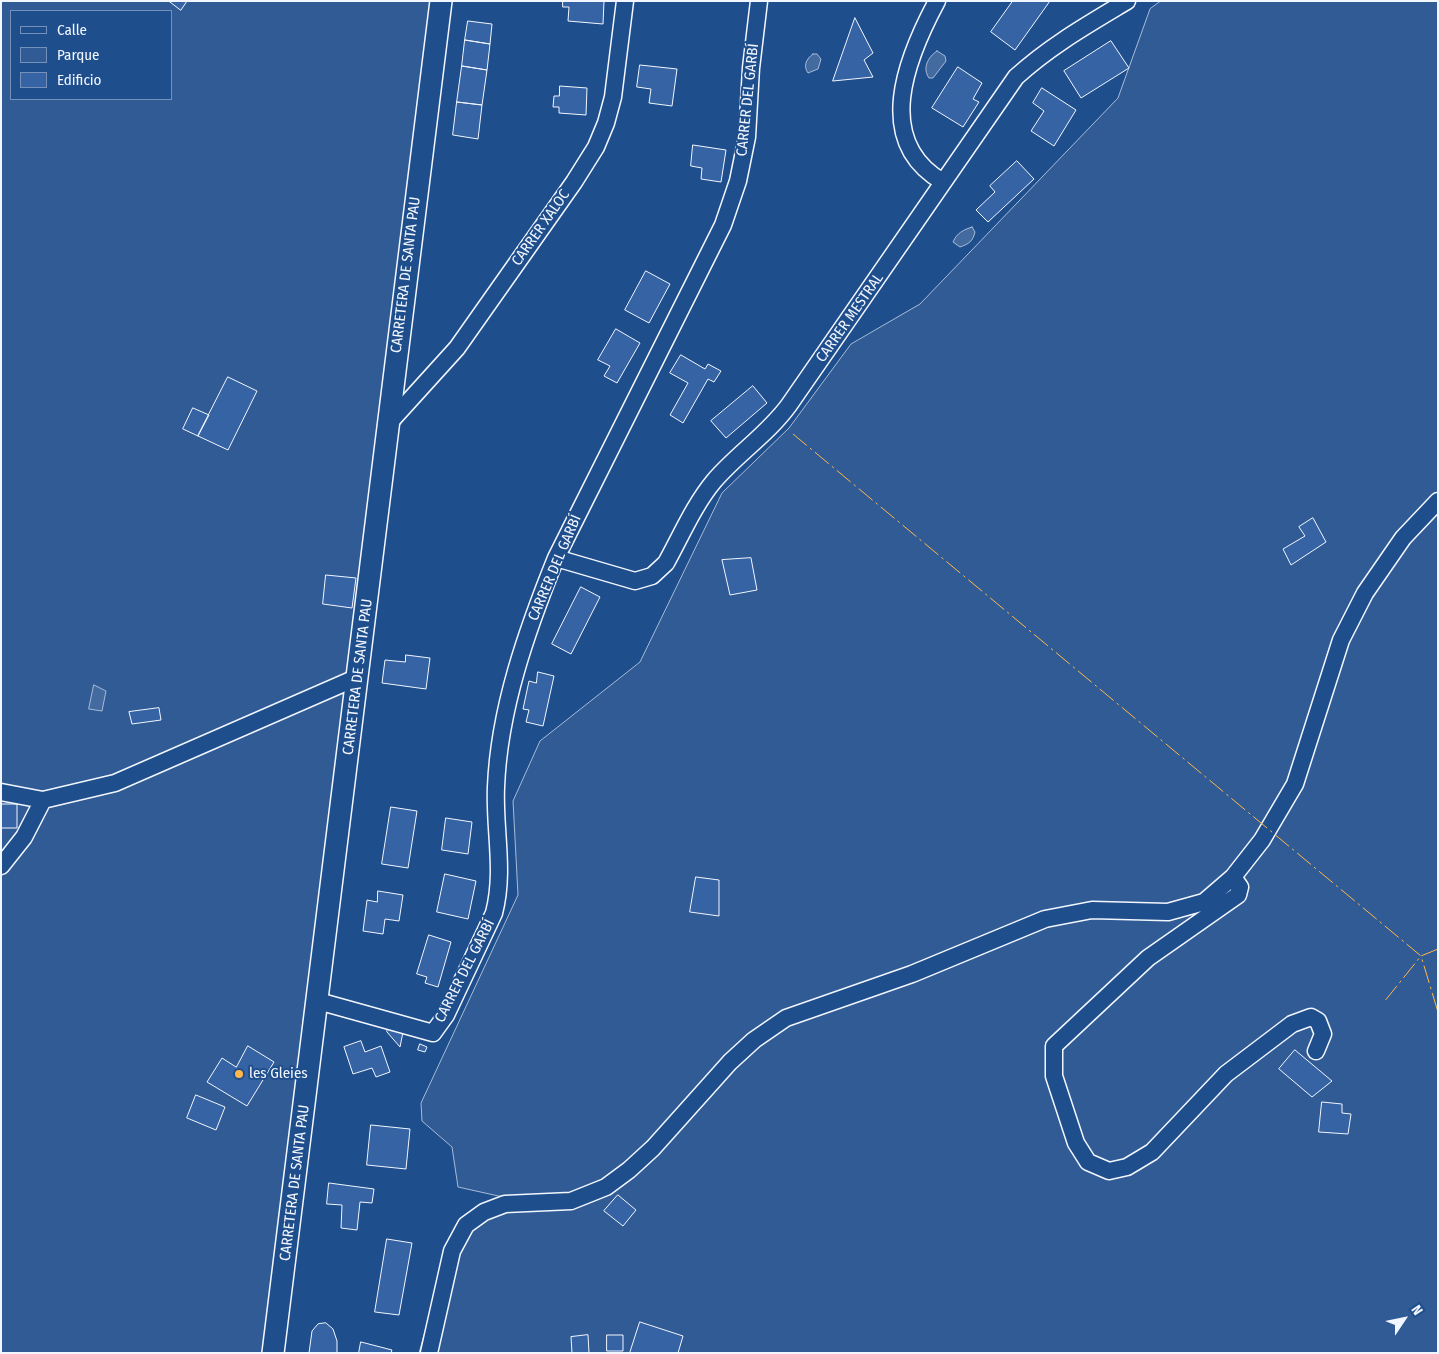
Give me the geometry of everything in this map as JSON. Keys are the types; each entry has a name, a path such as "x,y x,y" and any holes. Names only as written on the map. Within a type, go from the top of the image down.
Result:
{"main road":[{"name":"CARRETERA DE SANTA PAU","path":"273,1353 441,1"}],"street":[{"name":"CARRER XALOC","path":"389,423 457,348 592,154 606,123 613,96 626,1"},
{"name":"CARRER DEL GARBÍ","path":"318,1001 433,1033 446,1015 494,913 498,899 500,859 496,788 500,741 517,670 539,599 556,558 714,244 726,216 739,174 747,136 752,68 760,1"},
{"path":"937,1 919,37 908,69 902,91 901,107 904,132 911,150 921,166 943,182"},
{"name":"CARRER MESTRAL","path":"556,558 635,581 659,570 666,563 708,488 782,414 845,327 1016,77 1034,60 1078,29 1127,1"},
{"path":"429,1353 452,1250 466,1225 484,1212 506,1204 571,1201 606,1187 630,1170 653,1148 730,1062 754,1040 786,1018 912,974 1045,919 1092,910 1168,912 1204,902 1233,877 1262,840 1295,784 1341,640 1365,593 1403,538 1438,501"},
{"path":"1,792 43,800 115,783 358,677"},
{"path":"1,866 24,837 43,800"},
{"path":"1233,877 1240,887 1238,895 1148,958 1054,1046 1054,1076 1076,1143 1088,1162 1108,1171 1127,1168 1152,1152 1226,1074 1292,1024 1311,1017 1318,1022 1323,1034 1316,1052"}],"green space":[{"path":"1,1 430,1 262,1353 1,1353"},
{"path":"1161,1 1438,1 1438,1353 419,1353 453,1233 512,1199 458,1187 452,1147 422,1121 421,1103 518,895 513,801 540,741 640,662 722,493 789,428 851,344 920,304 1118,98 1150,9"}],"shaded area":[{"path":"937,51 945,56 946,61 933,78 929,78 926,70 927,63"},
{"path":"813,54 817,54 821,59 818,69 808,73 806,63"},
{"path":"972,227 975,232 972,240 960,247 953,242 961,232"},
{"path":"94,685 106,691 102,711 89,709"}],"building":[{"path":"169,1 187,1 181,10"},
{"path":"563,1 604,1 603,24 568,21 569,7 563,7"},
{"path":"1013,1 1050,1 1015,50 991,32"},
{"path":"855,18 873,53 864,60 873,77 833,81"},
{"path":"468,21 492,24 490,44 465,40"},
{"path":"465,40 490,44 487,70 462,66"},
{"path":"1111,41 1129,68 1081,98 1064,71"},
{"path":"640,65 677,69 672,106 649,103 651,89 637,87"},
{"path":"462,66 487,70 482,105 457,102"},
{"path":"958,67 982,83 973,99 979,102 963,127 932,108"},
{"path":"560,86 587,88 586,115 559,113 559,107 553,107 554,96 559,96"},
{"path":"1042,88 1076,110 1054,146 1031,131 1044,111 1033,103"},
{"path":"457,102 482,105 478,139 453,135"},
{"path":"693,145 726,150 721,182 701,179 702,168 691,166"},
{"path":"1017,161 1034,179 988,222 976,210 995,192 990,186"},
{"path":"646,271 670,284 649,323 625,310"},
{"path":"616,329 640,343 617,383 604,376 610,366 598,360"},
{"path":"681,355 705,369 708,364 721,371 714,382 708,379 683,423 670,415 688,383 670,373"},
{"path":"228,377 257,391 228,450 198,436"},
{"path":"753,386 767,403 726,438 711,421"},
{"path":"193,408 209,415 198,436 183,429"},
{"path":"1313,518 1326,542 1291,565 1283,549 1305,536 1299,527"},
{"path":"751,558 757,590 730,595 722,560"},
{"path":"326,575 356,578 352,608 323,604"},
{"path":"581,587 600,597 571,654 552,644"},
{"path":"406,655 430,658 426,689 382,683 385,660 405,662"},
{"path":"538,672 554,676 543,726 526,722 529,710 523,709 529,681 536,683"},
{"path":"159,708 161,720 132,724 129,712"},
{"path":"1,804 17,804 17,828 1,828"},
{"path":"391,807 417,811 408,868 382,864"},
{"path":"446,818 472,822 468,854 442,850"},
{"path":"445,874 476,881 468,919 437,912"},
{"path":"696,877 719,880 719,916 690,912"},
{"path":"378,891 403,895 399,921 385,919 383,934 363,931 367,900 377,902"},
{"path":"429,935 451,942 438,987 425,983 427,977 417,974"},
{"path":"388,1027 403,1032 400,1047 387,1032"},
{"path":"361,1041 365,1052 381,1046 390,1072 376,1077 372,1068 353,1074 344,1047"},
{"path":"420,1044 427,1047 425,1052 418,1050"},
{"name":"les Gleies","path":"248,1046 274,1062 247,1106 207,1082 222,1058 236,1067"},
{"path":"1295,1050 1332,1081 1312,1097 1279,1069"},
{"path":"196,1095 225,1107 216,1130 187,1118"},
{"path":"1322,1102 1342,1104 1342,1113 1351,1114 1348,1134 1319,1132"},
{"path":"371,1125 410,1129 406,1169 367,1165"},
{"path":"329,1183 374,1189 372,1203 360,1202 357,1230 341,1228 342,1205 327,1204"},
{"path":"618,1195 636,1210 623,1226 604,1211"},
{"path":"387,1239 412,1243 399,1315 375,1312"},
{"path":"640,1322 683,1336 678,1353 630,1353"},
{"path":"326,1323 333,1329 337,1341 337,1353 309,1353 312,1331 318,1324"},
{"path":"588,1335 589,1353 572,1353 571,1337"},
{"path":"607,1335 623,1335 623,1351 607,1351"},
{"path":"361,1342 392,1350 391,1353 359,1353"}],"power":[{"path":"793,434 1421,956 1384,1002"},
{"path":"1438,949 1421,956 1438,1012"}],"place":[{"name":"les Gleies","path":"239,1074"}]}
